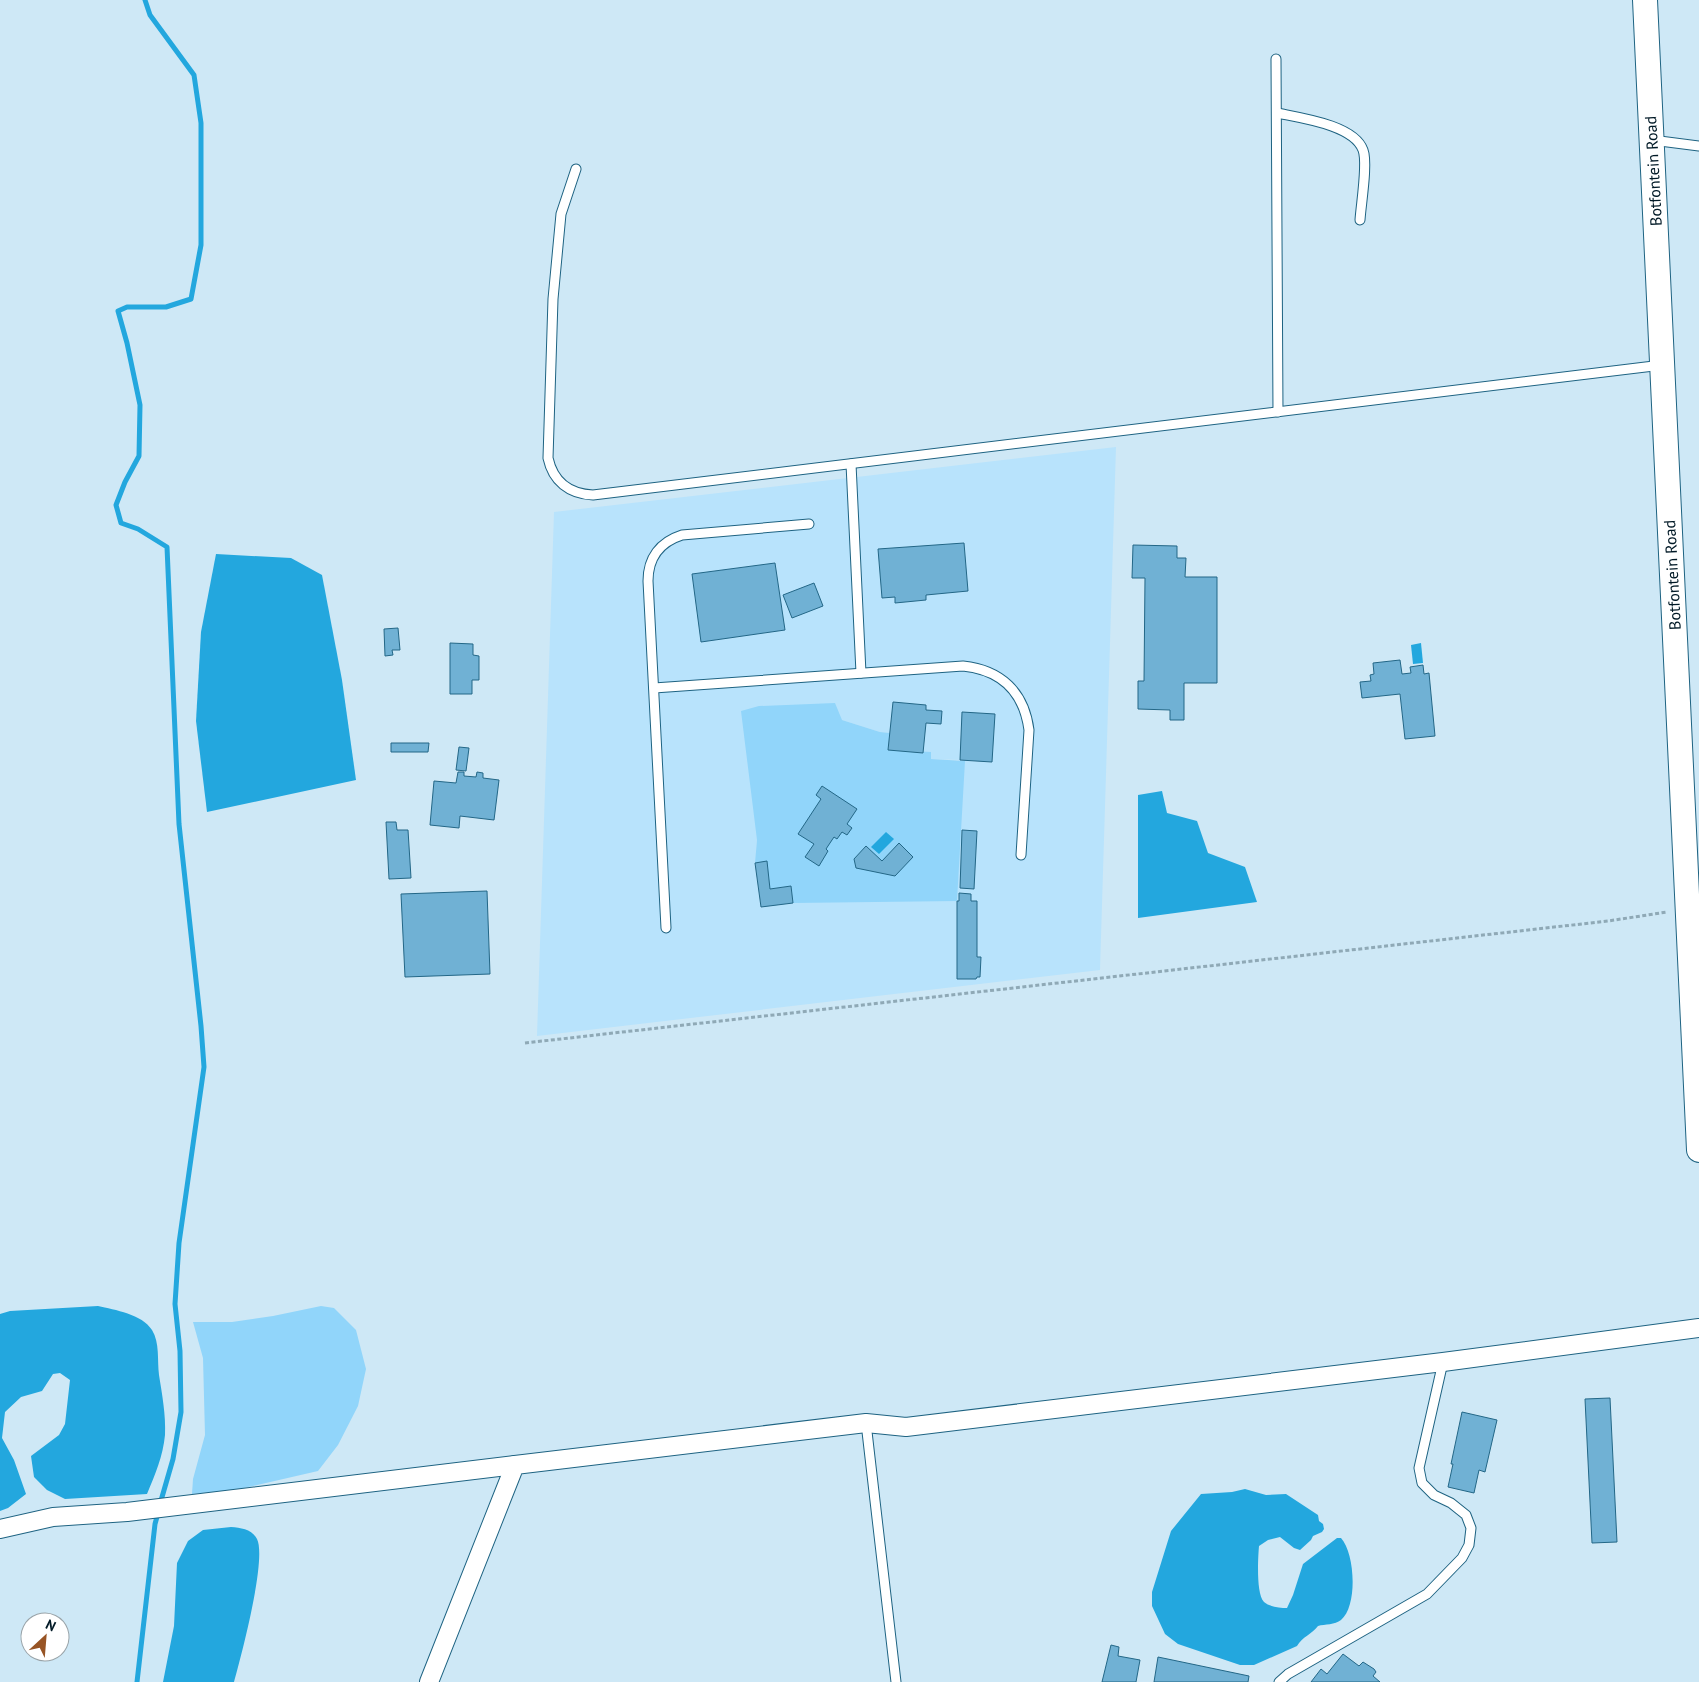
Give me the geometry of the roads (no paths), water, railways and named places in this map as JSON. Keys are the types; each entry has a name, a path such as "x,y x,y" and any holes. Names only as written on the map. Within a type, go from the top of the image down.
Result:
{"main road":[{"name":"Botfontein Road","path":"1645,0 1699,1150"}],"street":[{"path":"0,1529 53,1517 127,1512 866,1423 906,1427 1443,1362 1699,1328"},
{"path":"429,1682 515,1465"}],"lane":[{"path":"1276,59 1278,412"},
{"path":"1277,113 1346,131 1357,140 1364,151 1365,163 1360,220"},
{"path":"1652,140 1699,146"},
{"path":"576,169 561,214 553,299 548,458 550,467 560,482 575,492 593,495 1663,365"},
{"path":"851,464 861,673"},
{"path":"666,928 648,572 653,556 665,542 682,534 809,524"},
{"path":"654,688 963,666 973,667 993,674 1010,687 1024,706 1029,730 1021,855"},
{"path":"1279,1682 1288,1674 1427,1594 1466,1552 1469,1545 1471,1528 1466,1515 1451,1503 1434,1495 1422,1483 1420,1468 1443,1362"},
{"path":"866,1423 896,1682"}],"waterway":[{"path":"145,0 150,15 194,75 201,123 201,245 191,299 166,307 127,307 118,311 140,405 139,456 125,482 116,505 121,523 138,529 167,547 179,824 204,1067 179,1243 175,1304 180,1351 181,1412 173,1459 160,1504"},
{"path":"137,1682 155,1524 158,1513"}]}
